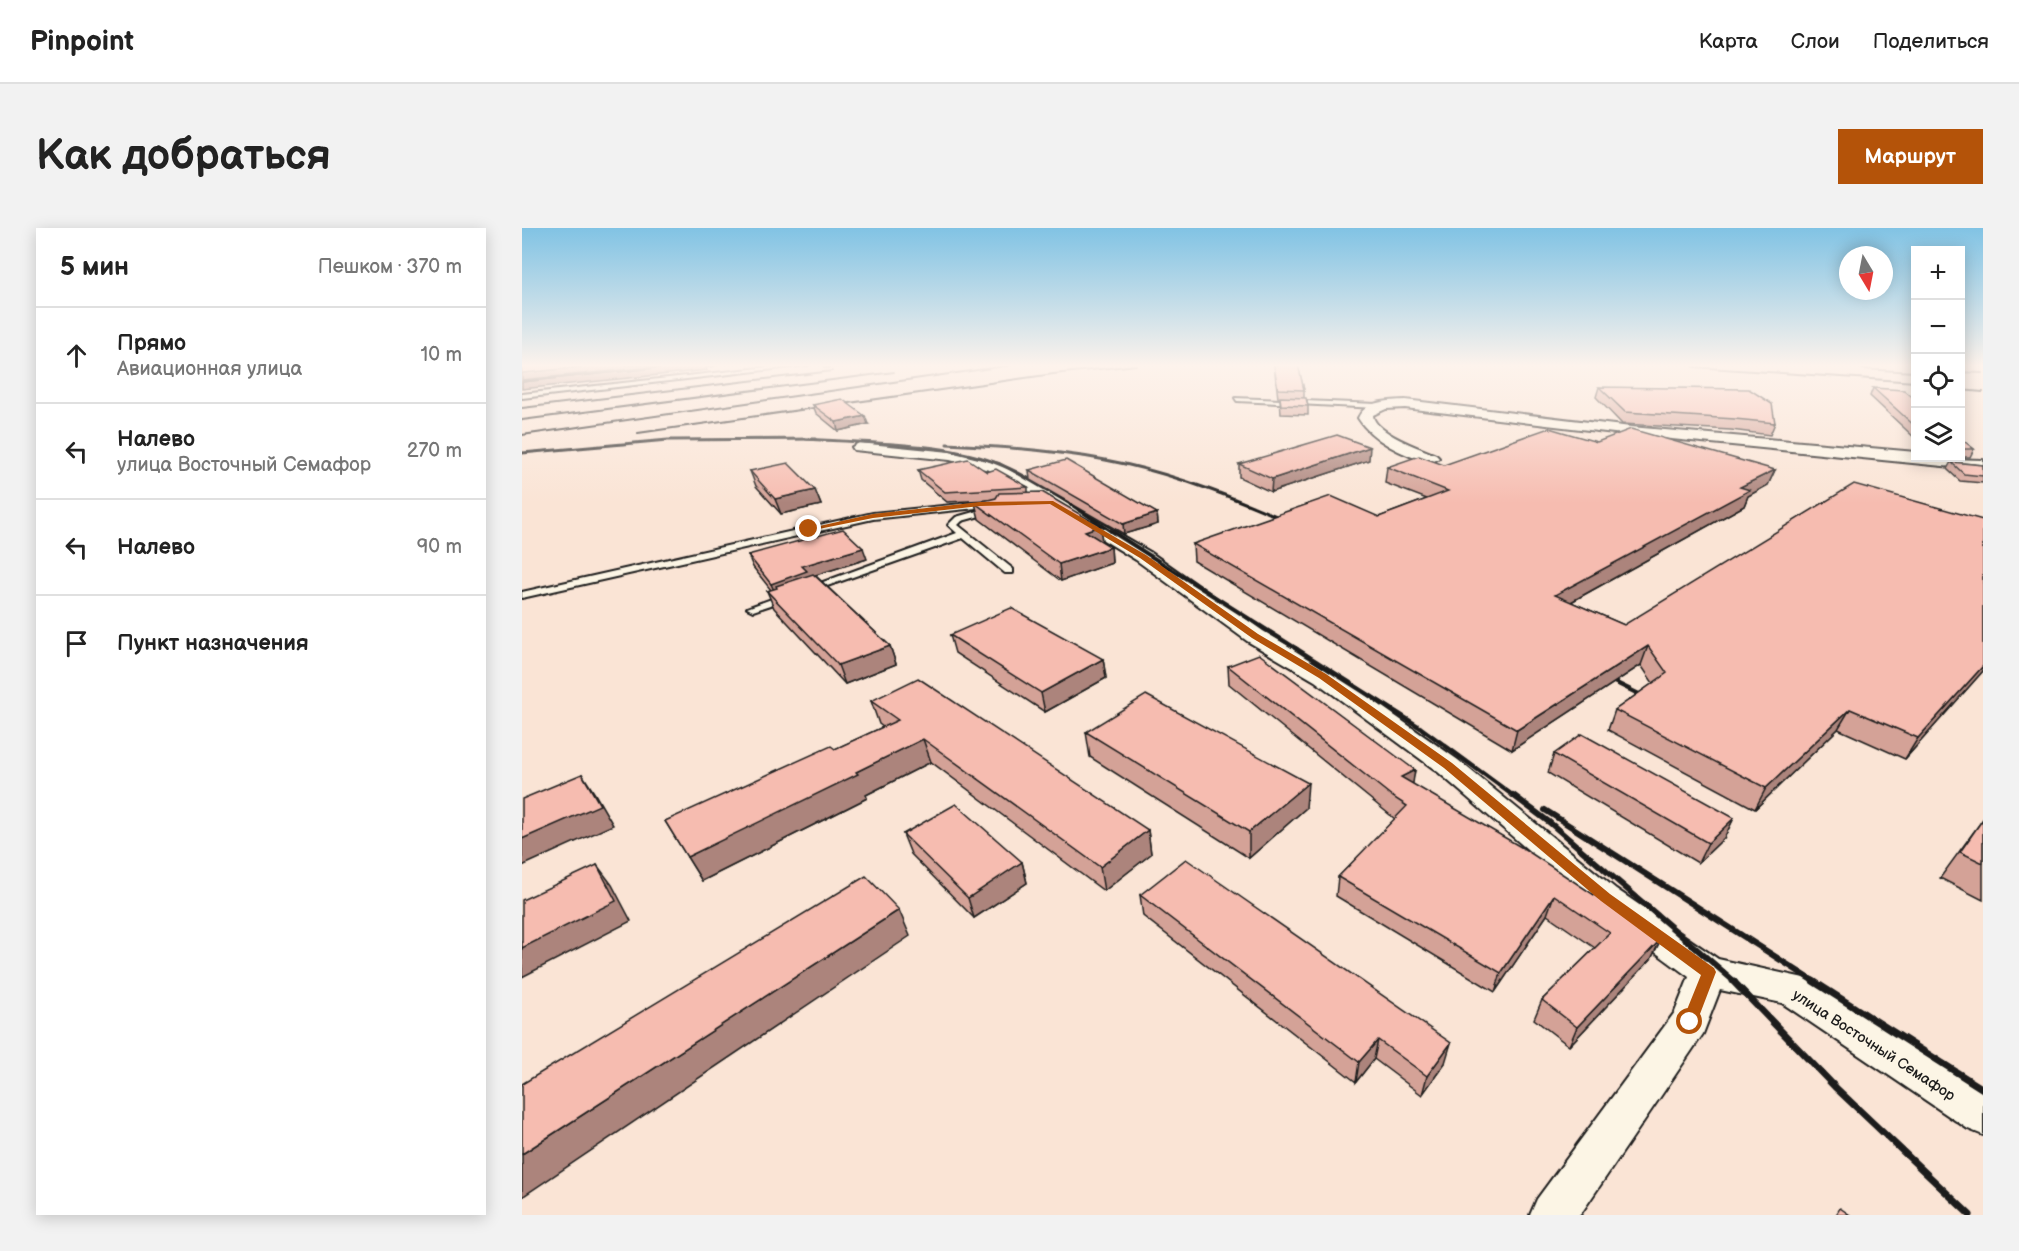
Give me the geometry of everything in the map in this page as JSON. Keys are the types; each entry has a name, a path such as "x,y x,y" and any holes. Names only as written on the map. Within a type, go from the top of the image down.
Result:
{"street":[{"path":"1370,411 1365,418 1367,423 1382,435 1431,458"},
{"path":"1464,411 1630,431 1911,457"},
{"name":"улица Восточный Семафор","path":"859,447 950,456 994,468 1042,502 1143,556 1255,636 1323,676 1448,765 1605,898 1709,972 1791,989 1983,1115"},
{"path":"1958,462 1983,465"},
{"path":"1553,1215 1690,1022 1709,972"}],"lane":[{"path":"522,595 873,516 1003,505 955,522 954,528 1009,571"},
{"path":"753,608 962,534"}],"building":[{"path":"821,411 858,411 865,416 836,422"},
{"path":"1773,411 1775,423 1735,419 1625,412"},
{"path":"1898,411 1911,411 1911,422"},
{"path":"1549,428 1597,442 1631,429 1775,470 1740,487 1750,490 1555,595 1624,625 1854,484 1983,520 1983,666 1918,738 1850,709 1766,788 1615,710 1667,673 1648,646 1517,730 1193,544 1331,496 1379,517 1448,491 1387,467 1419,456 1444,465"},
{"path":"1337,435 1370,447 1272,479 1239,464"},
{"path":"1965,442 1974,449 1965,449"},
{"path":"968,459 987,472 996,469 1028,487 945,492 918,470"},
{"path":"1066,460 1157,513 1123,524 1029,470"},
{"path":"1951,462 1983,465 1983,476 1964,474"},
{"path":"788,463 815,490 775,499 750,471"},
{"path":"1042,492 1100,526 1085,531 1111,547 1059,564 975,503 996,498 999,493"},
{"path":"843,529 863,548 802,566 807,571 771,584 748,555"},
{"path":"813,574 890,646 838,665 767,591"},
{"path":"1011,608 1103,659 1041,693 950,635"},
{"path":"1259,654 1415,770 1401,777 1526,850 1661,939 1577,1027 1542,1000 1610,933 1554,895 1501,973 1338,877 1407,806 1228,666"},
{"path":"918,678 1148,830 1100,867 923,739 856,772 858,774 687,857 665,821 831,746 835,749 898,720 871,701"},
{"path":"1146,695 1308,783 1249,832 1086,732"},
{"path":"1582,734 1734,818 1708,843 1554,754"},
{"path":"582,774 600,805 522,839 522,799"},
{"path":"956,804 1022,862 968,898 903,834"},
{"path":"1983,819 1983,863 1960,852"},
{"path":"1186,859 1451,1043 1427,1076 1378,1040 1359,1062 1140,895"},
{"path":"597,865 616,901 522,948 522,900"},
{"path":"866,876 899,910 522,1154 522,1084"},
{"path":"1840,1208 1850,1215 1836,1215"}],"railway":[{"path":"522,420 591,411"},
{"path":"522,435 690,411"},
{"path":"638,433 792,411"},
{"path":"522,453 668,440 807,439"},
{"path":"686,440 807,439"},
{"path":"807,439 815,440"},
{"path":"807,439 815,439 807,439"},
{"path":"807,439 902,444 973,455 1025,476 1113,533"},
{"path":"947,444 1059,453 1125,464 1209,489 1290,522"},
{"path":"1111,531 1297,649"},
{"path":"1295,648 1421,728 1515,797"},
{"path":"1602,676 1653,701"},
{"path":"1513,795 1549,822 1735,982"},
{"path":"1545,810 1815,982"},
{"path":"1733,981 1836,1088 1970,1215"},
{"path":"1813,981 1983,1089"}],"route":[{"path":"809,529 873,516 980,504 1051,502 1143,556 1255,636 1323,676 1448,765 1605,898 1709,972 1690,1022"}]}
